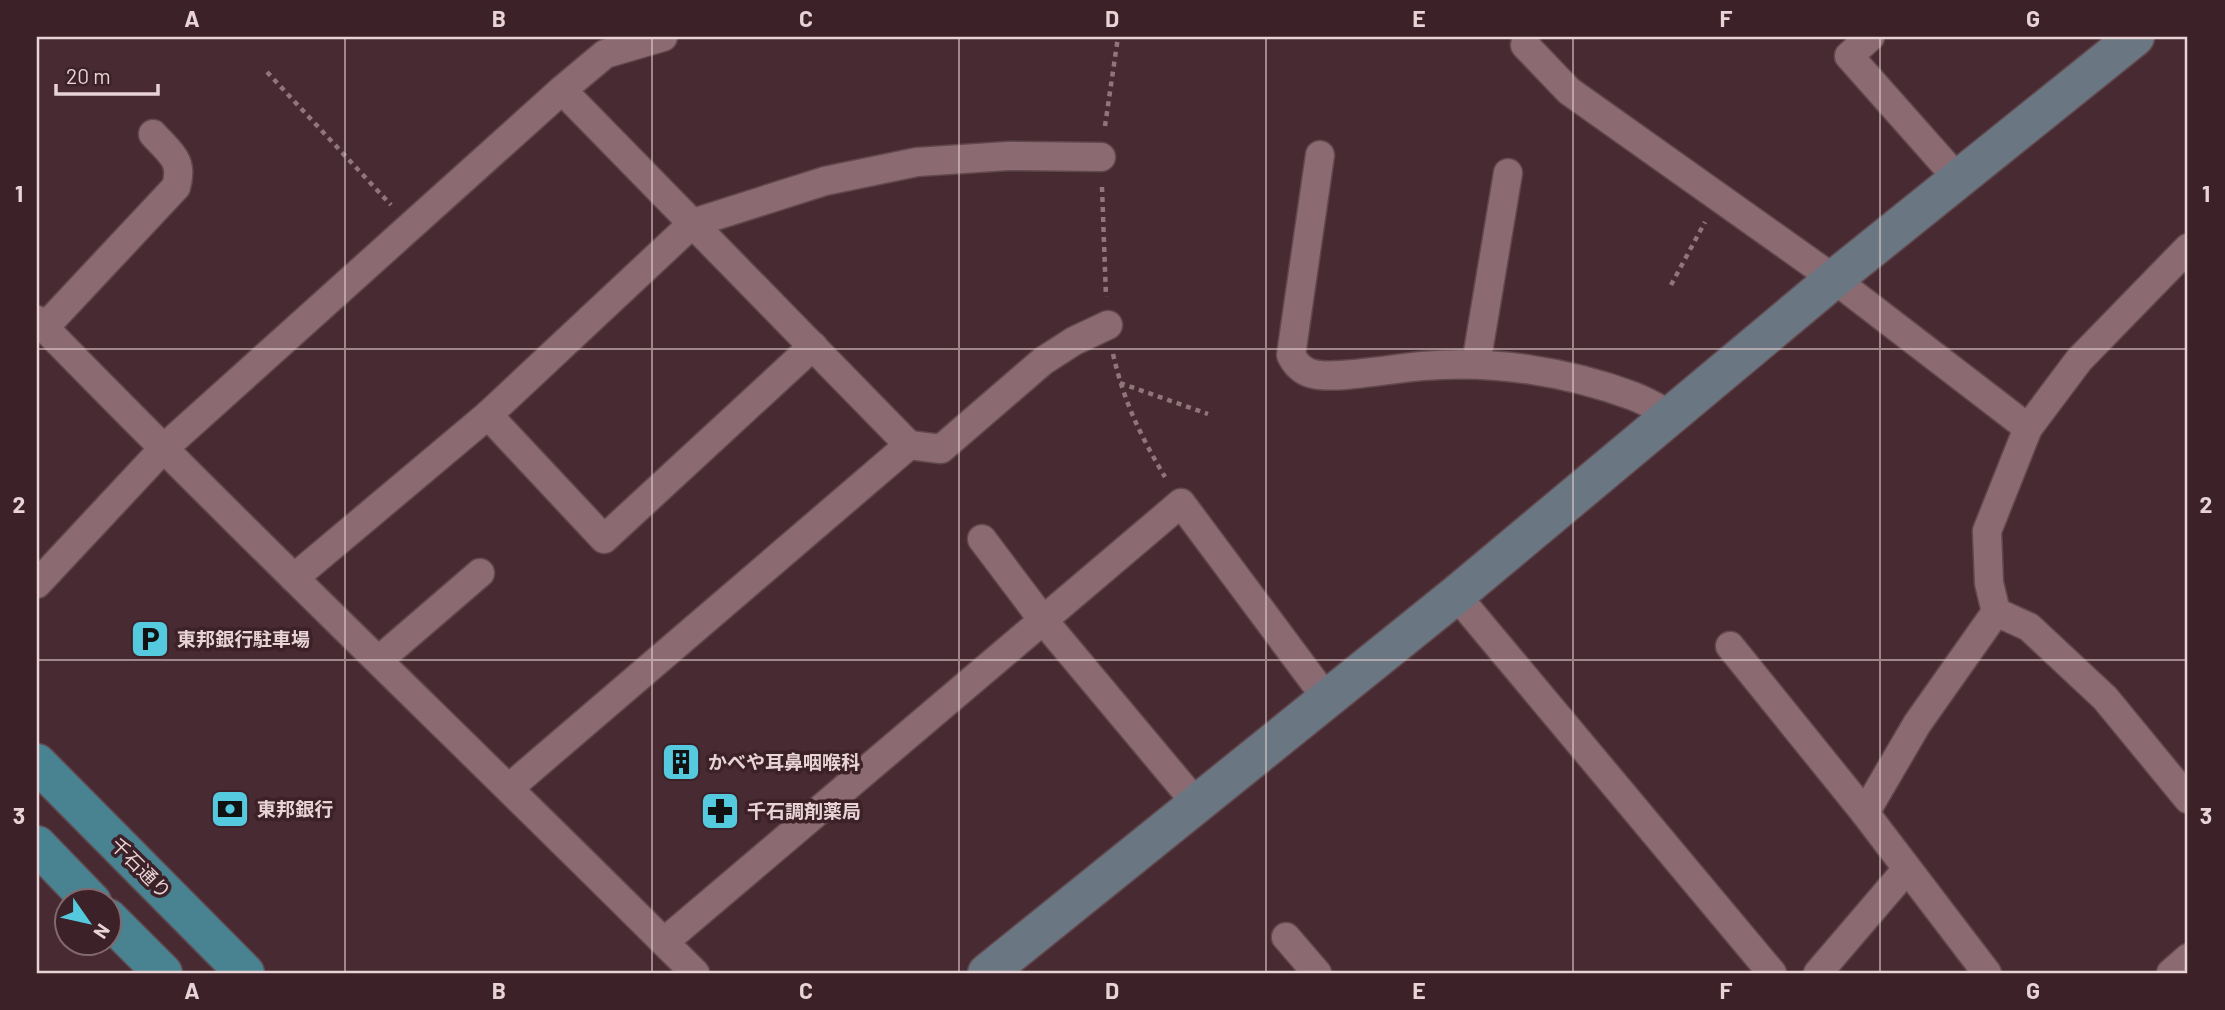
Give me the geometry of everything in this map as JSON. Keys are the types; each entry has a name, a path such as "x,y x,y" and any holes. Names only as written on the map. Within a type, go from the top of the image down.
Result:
{"main road":[{"name":"千石通り","path":"37,763 245,973"},
{"path":"37,845 79,888"},
{"path":"122,932 163,973"}],"street":[{"path":"37,584 163,449 562,90 605,54 663,37"},
{"path":"1870,37 1849,56 1958,179"},
{"path":"986,973 1456,595 1833,279 2135,37"},
{"path":"1523,40 1569,91 1833,279 2028,428"},
{"path":"562,90 909,444 941,449 1043,360 1108,325"},
{"path":"153,134 175,158 181,172 176,187 40,324 163,449 695,973"},
{"path":"1320,155 1291,355 1295,363 1308,373 1343,375 1422,366 1506,366 1609,388 1636,397 1671,415"},
{"path":"294,578 488,415 693,223 825,181 917,162 1008,156 1101,157"},
{"path":"1476,364 1508,173"},
{"path":"1865,813 1917,724 1996,612 1989,583 1987,531 2028,428 2079,360 2188,248"},
{"path":"488,415 604,539 813,346"},
{"path":"509,788 909,444"},
{"path":"664,942 1181,503 1327,699"},
{"path":"982,539 1043,620 1196,803"},
{"path":"379,660 480,573"},
{"path":"1456,595 1772,973"},
{"path":"1996,612 2029,627 2105,698 2188,799"},
{"path":"1730,646 1865,813 1987,973"},
{"path":"1818,973 1907,869"},
{"path":"1286,937 1317,973"},
{"path":"2171,973 2188,958"}],"path":[{"path":"1118,37 1101,157 1108,325 1119,383 1130,413 1145,444 1181,503"},
{"path":"267,72 411,226"},
{"path":"1671,285 1719,197"},
{"path":"1119,383 1208,414"}],"place":[{"name":"東邦銀行駐車場","path":"150,639"},
{"name":"かべや耳鼻咽喉科","path":"681,762"},
{"name":"東邦銀行","path":"230,809"},
{"name":"千石調剤薬局","path":"720,811"}]}
